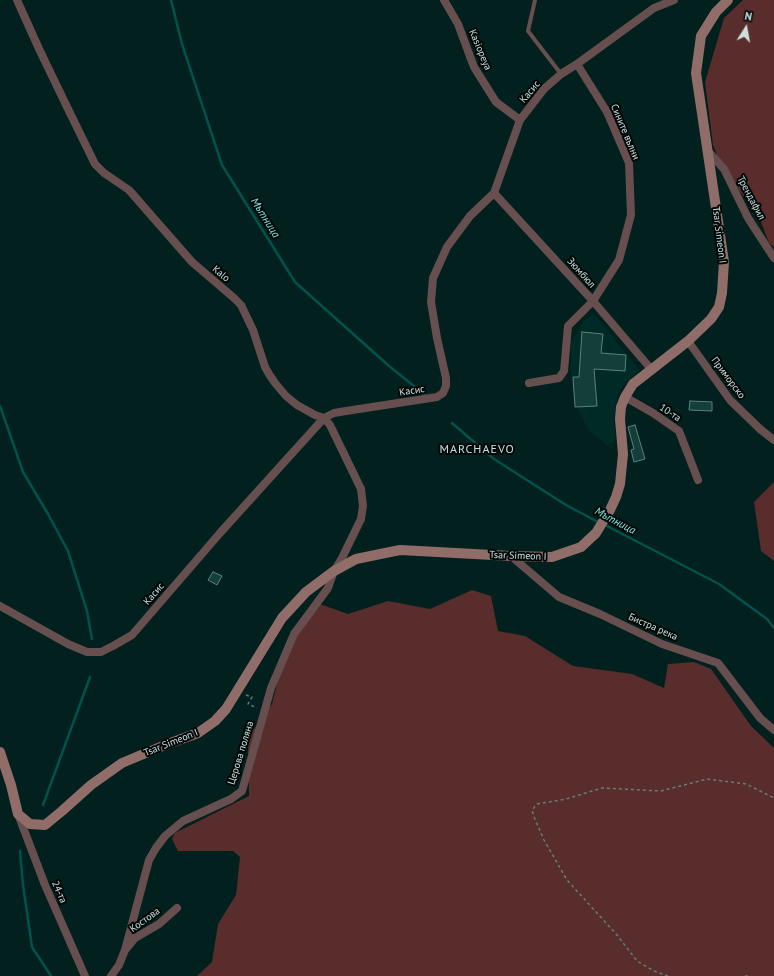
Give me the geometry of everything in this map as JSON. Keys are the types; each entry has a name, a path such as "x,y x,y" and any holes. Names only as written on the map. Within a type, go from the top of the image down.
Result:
{"street":[{"name":"Kalo","path":"17,0 69,111 96,164 104,173 129,190 192,262 238,301 252,330 265,367 275,383 286,396 297,405 315,415 324,418"},
{"name":"Kasiopeya","path":"444,0 458,24 474,67 496,102 520,120"},
{"name":"Касис","path":"0,606 68,644 87,652 101,652 114,646 132,635 220,533 324,418 334,413 436,397 443,393 446,386 446,378 431,302 434,278 447,247 470,216 494,193 520,120 544,89 561,74 654,8 674,0"},
{"name":"Tsar Simeon I","path":"18,814 30,824 45,824 62,811 90,785 122,764 165,745 198,733 215,721 226,709 282,618 306,592 334,571 356,559 400,550 552,557 581,547 596,533 616,497 620,484 623,454 620,419 621,407 625,397 633,384 688,341 711,319 719,307 722,294 724,262 696,73 701,36 716,12 728,0"},
{"name":"Сините вълни","path":"529,383 560,378 564,371 568,326 593,301 619,260 631,216 629,164 607,112 577,64"},
{"name":"Трендафил","path":"707,150 724,169 748,218 774,258"},
{"name":"Зюмбюл","path":"494,193 593,301 651,369"},
{"name":"Приморско","path":"688,341 730,400 760,430 774,440"},
{"name":"10-та","path":"625,397 679,430 698,480"},
{"path":"324,418 330,425 361,489 363,506 361,519 334,571"},
{"name":"Бистра река","path":"511,556 558,597 600,614 662,644 718,663 760,718 774,730"},
{"name":"Церова поляна","path":"111,976 119,965 125,950 149,860 156,848 165,836 183,821 231,798 242,791 271,688 294,634 328,588 334,571"},
{"path":"0,752 11,785 18,814"},
{"name":"24-та","path":"18,814 45,885 85,976"},
{"name":"Костова","path":"125,950 136,938 159,924 177,908"}],"lane":[{"path":"535,0 528,31 561,74"}],"path":[{"path":"238,690 252,697 248,704 264,712"},
{"path":"668,976 654,971 637,961 617,935 567,880 544,840 532,810 537,804 566,799 602,788 661,791 707,779 746,784 774,798"}],"shaded area":[{"path":"743,0 774,0 774,247 769,243 759,217 722,167 713,145 705,82 724,18"},
{"path":"594,314 639,370 621,388 616,400 614,422 616,440 607,446 590,431 581,417 572,391 571,344 583,321"},
{"path":"774,482 774,561 761,551 754,502"},
{"path":"472,590 491,596 498,631 525,636 573,666 632,674 664,688 668,664 694,662 711,669 751,726 774,748 774,976 197,976 212,962 218,924 236,895 240,857 233,851 178,851 172,839 175,833 249,796 248,737 272,704 282,664 314,602 348,614 388,601 430,609"}],"building":[{"path":"582,332 603,334 601,353 626,355 625,371 594,369 597,406 575,407 573,377 579,377"},
{"path":"690,401 712,402 712,411 689,410"},
{"path":"635,425 645,459 634,462 631,450 634,449 628,427"},
{"path":"213,572 222,576 217,585 208,580"}],"waterway":[{"name":"Мътница","path":"171,0 182,44 222,165 295,282 389,366 424,394"},
{"path":"0,406 23,472 68,551 87,611 92,639"},
{"name":"Мътница","path":"452,423 494,459 566,505 600,523"},
{"name":"Мътница","path":"605,525 719,584 767,619 774,628"},
{"path":"43,805 90,677"},
{"path":"20,851 23,885 32,947 51,976"}],"district":[{"name":"MARCHAEVO","path":"477,450"}]}
